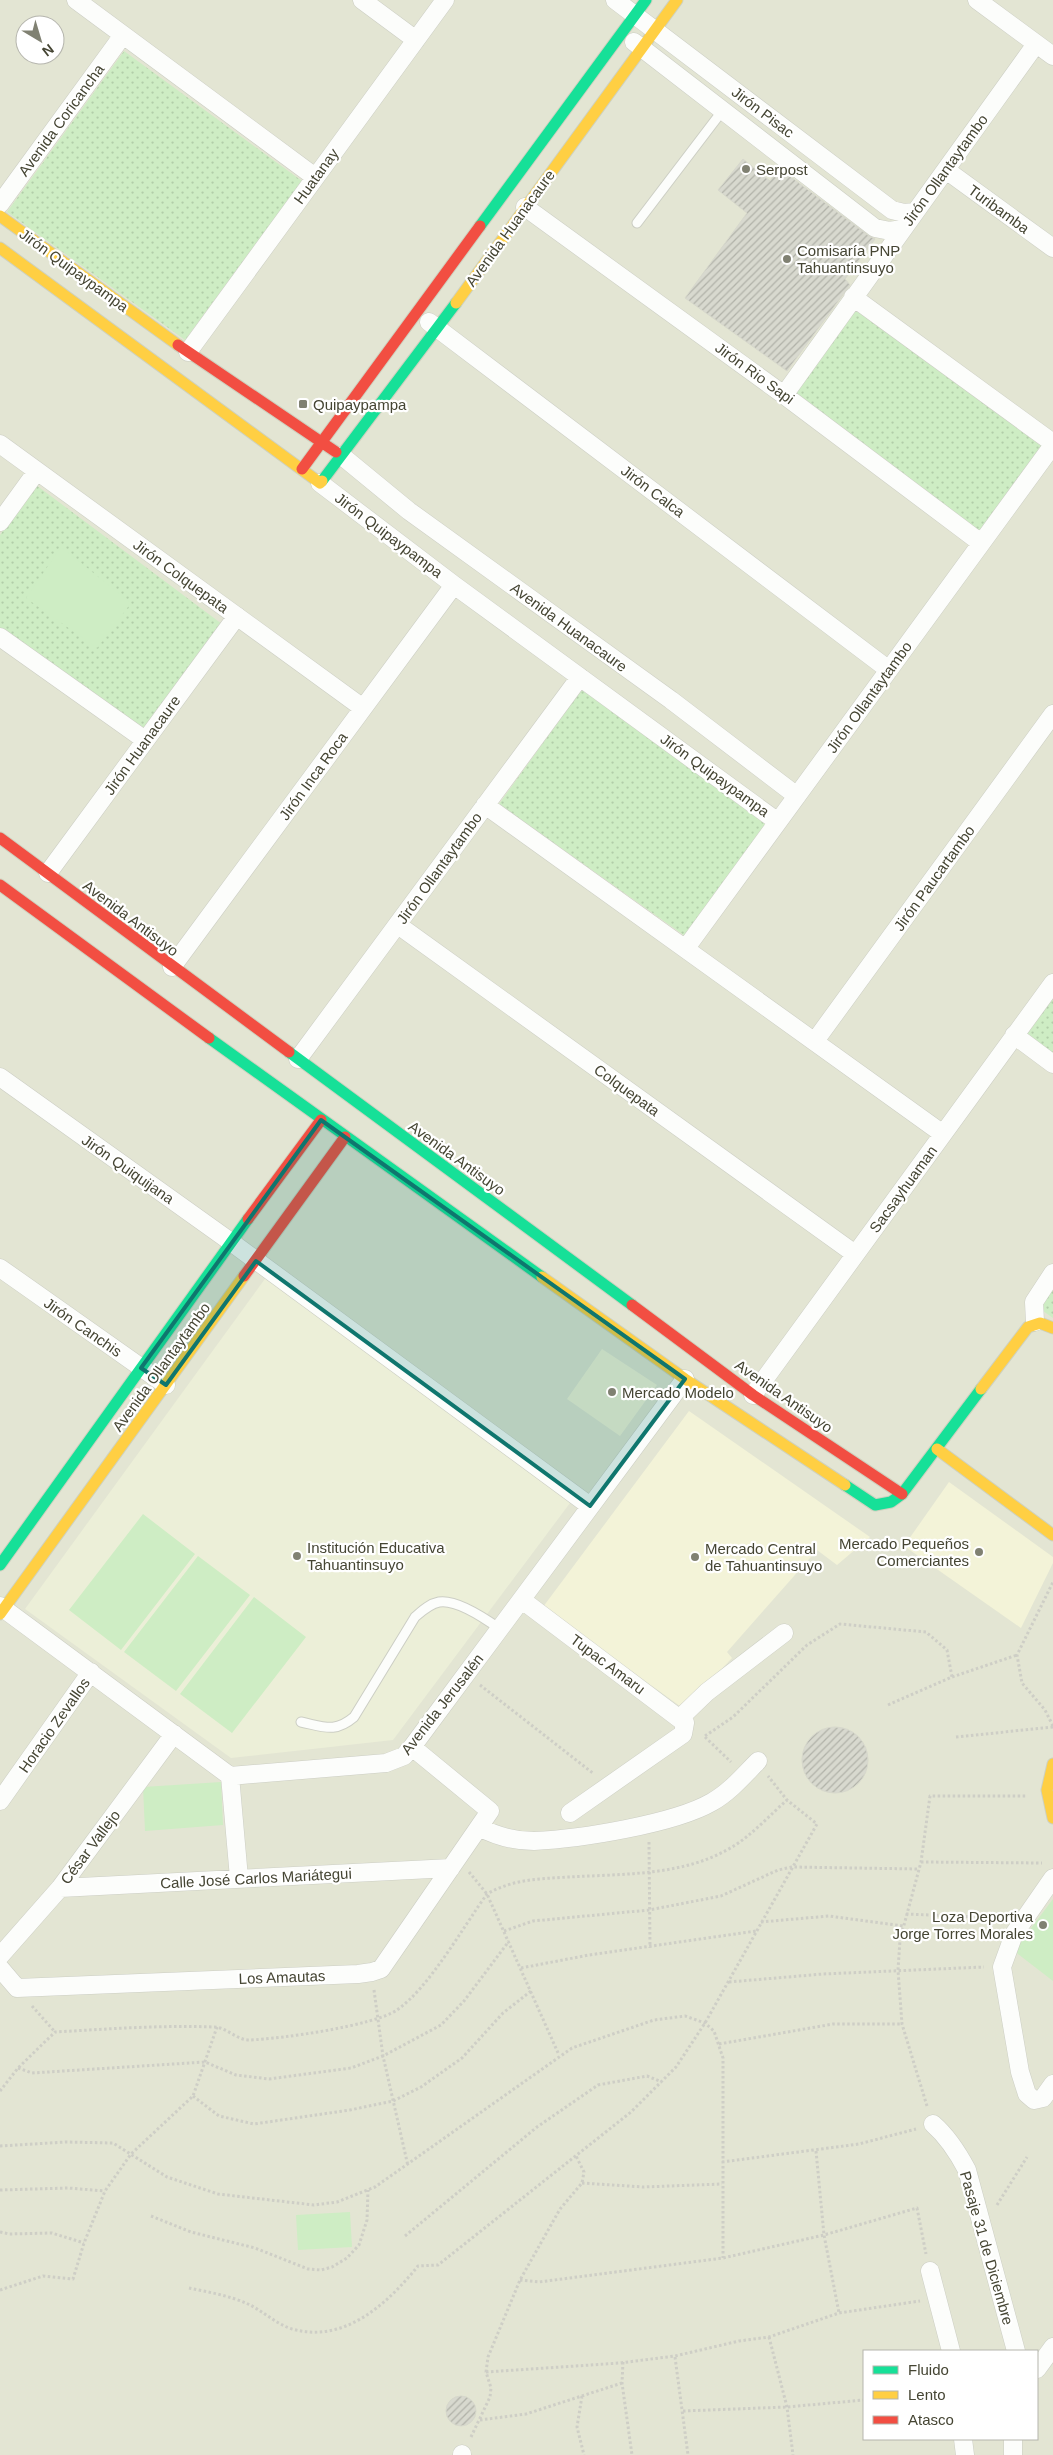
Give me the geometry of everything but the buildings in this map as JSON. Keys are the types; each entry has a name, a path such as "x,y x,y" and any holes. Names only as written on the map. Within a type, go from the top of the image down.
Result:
{"street":[{"path":"76,0 315,177"},
{"path":"362,0 416,40"},
{"name":"Huatanay","path":"188,352 445,0"},
{"name":"Jirón Pisac","path":"615,0 892,210 904,213 915,212"},
{"name":"Avenida Huanacaure","path":"302,469 646,0"},
{"name":"Avenida Huanacaure","path":"320,483 438,328 677,0"},
{"path":"977,0 1053,56"},
{"name":"Jirón Pisac","path":"622,33 875,228 890,231 902,229"},
{"name":"Avenida Coricancha","path":"0,204 123,35"},
{"name":"Jirón Ollantaytambo","path":"784,395 1036,44"},
{"name":"Turibamba","path":"946,170 1053,248"},
{"name":"Jirón Rio Sapi","path":"526,207 784,395 981,543"},
{"name":"Jirón Quipaypampa","path":"0,216 188,352 322,443"},
{"name":"Jirón Quipaypampa","path":"1,250 302,469 454,585 778,822"},
{"path":"853,297 1053,444"},
{"name":"Jirón Calca","path":"417,313 889,670"},
{"name":"Avenida Huanacaure","path":"322,443 342,456 409,510 671,700 797,796"},
{"name":"Jirón Colquepata","path":"0,444 363,708"},
{"name":"Jirón Ollantaytambo","path":"686,948 1053,444"},
{"path":"0,522 37,471"},
{"name":"Jirón Inca Roca","path":"172,967 454,585"},
{"name":"Jirón Huanacaure","path":"48,873 237,616"},
{"path":"0,636 145,740"},
{"name":"Jirón Ollantaytambo","path":"298,1059 580,677"},
{"name":"Jirón Paucartambo","path":"815,1041 1053,714"},
{"path":"485,805 943,1134"},
{"name":"Avenida Antisuyo","path":"0,838 753,1395 902,1494"},
{"path":"0,885 321,1120 685,1379 870,1503 883,1505 902,1494 1022,1334 1035,1322"},
{"name":"Colquepata","path":"398,925 855,1254"},
{"name":"Sacsayhuaman","path":"753,1395 1053,983"},
{"path":"1014,1036 1053,1064"},
{"name":"Jirón Quiquijana","path":"0,1077 231,1242 590,1506"},
{"name":"Avenida Ollantaytambo","path":"0,1565 231,1242 321,1120"},
{"name":"Avenida Ollantaytambo","path":"1,1610 345,1137"},
{"path":"1035,1322 1034,1302 1053,1274"},
{"name":"Jirón Canchis","path":"3,1277 166,1385"},
{"path":"1035,1322 1053,1328"},
{"name":"Avenida Jerusalén","path":"230,1776 386,1763 404,1756 685,1379"},
{"path":"937,1449 1053,1535"},
{"name":"Tupac Amaru","path":"522,1600 683,1727"},
{"path":"1,1610 91,1672 230,1776 239,1878"},
{"path":"570,1813 683,1727 707,1692 784,1633"},
{"name":"Horacio Zevallos","path":"0,1801 91,1672"},
{"name":"César Vallejo","path":"0,1956 60,1888 174,1734"},
{"path":"372,1972 387,1962 490,1811 412,1747"},
{"path":"479,1827 506,1838 533,1841 648,1824 711,1802 758,1761"},
{"path":"1053,1764 1047,1790 1053,1818"},
{"name":"Calle José Carlos Mariátegui","path":"60,1888 451,1868"},
{"path":"1050,1872 1007,1948 1002,1967 1027,2094 1034,2100 1042,2098 1053,2084"},
{"path":"0,1968 17,1988"},
{"name":"Los Amautas","path":"17,1988 372,1972"},
{"name":"Pasaje 31 de Diciembre","path":"933,2124 942,2132 959,2154 966,2170 1016,2350"},
{"path":"930,2271 951,2350"},
{"path":"1038,2368 1053,2347"},
{"path":"963,2440 965,2455"},
{"path":"1013,2440 1013,2455"}],"lane":[{"path":"637,223 723,110"},
{"path":"302,1722 333,1729 344,1726 354,1717 415,1617 429,1606 440,1602 452,1603 484,1618 500,1629"}],"path":[{"path":"956,1738 1053,1726 1046,1710 1022,1683 1017,1655 1053,1582"},
{"path":"705,1736 733,1717 807,1645 840,1624 926,1632 947,1650 952,1677"},
{"path":"888,1705 952,1677 1017,1655"},
{"path":"466,1674 608,1785"},
{"path":"683,1727 705,1736 744,1775"},
{"path":"189,2288 248,2304 291,2329 311,2332 337,2329 358,2321 382,2306 418,2266 438,2265 631,2112 676,2067 705,2023 817,1824 787,1800 758,1761"},
{"path":"722,2162 858,2144 933,2124 902,2024 898,1970 903,1926 921,1862 930,1796 1049,1797"},
{"path":"0,2091 18,2068 55,2032 140,2027 217,2026 247,2040 315,2032 378,2020 396,2011 416,1995 487,1894 504,1885 526,1879 649,1871 696,1863 733,1847 787,1800"},
{"path":"648,1824 650,1948"},
{"path":"921,1862 1043,1862 1050,1872"},
{"path":"451,1868 465,1867 487,1894 559,2055"},
{"path":"504,1931 533,1921 649,1910 721,1896 778,1870 792,1867 918,1869"},
{"path":"906,1914 1025,1919"},
{"path":"762,1922 829,1916 903,1926"},
{"path":"521,1968 589,1955 650,1948 757,1931"},
{"path":"18,2068 32,2073 205,2062 236,2075 269,2079 351,2068 383,2056 441,2026 464,2001 509,1941"},
{"path":"729,1982 898,1970 1002,1967"},
{"path":"372,1972 383,2056 408,2166"},
{"path":"17,1988 55,2032"},
{"path":"193,2096 220,2116 254,2124 350,2110 393,2101 420,2087 462,2058 503,2013 531,1991"},
{"path":"0,2146 66,2142 113,2143 167,2177 218,2194 314,2205 337,2202 368,2190 408,2166 417,2157 559,2055 572,2048 654,2020 685,2016 705,2023 714,2031 722,2058 723,2258"},
{"path":"719,2044 833,2024 902,2024"},
{"path":"0,2290 43,2276 73,2280 84,2243 105,2191 131,2154 193,2096 217,2026"},
{"path":"405,2236 537,2127 598,2085 647,2076 662,2082"},
{"path":"816,2150 824,2235 838,2313"},
{"path":"462,2455 490,2397 491,2388 486,2372 488,2357 520,2280 560,2209 582,2183 584,2172 576,2156"},
{"path":"982,2228 1027,2157"},
{"path":"582,2183 643,2187 722,2184"},
{"path":"0,2190 68,2188 105,2191"},
{"path":"151,2216 191,2232 255,2248 308,2269 321,2270 332,2267 347,2258 359,2245 367,2220 368,2190"},
{"path":"520,2280 539,2282 723,2258 824,2235 917,2208 930,2271"},
{"path":"0,2232 9,2234 52,2233 84,2243"},
{"path":"486,2372 623,2362 674,2356 739,2341 769,2337 838,2313 938,2299"},
{"path":"769,2337 787,2407 794,2455"},
{"path":"674,2356 688,2455"},
{"path":"623,2362 622,2383 632,2455"},
{"path":"480,2420 526,2414 622,2383"},
{"path":"582,2396 577,2427 584,2455"},
{"path":"683,2411 787,2407 863,2400"}],"highlighted area":[{"path":"321,1120 685,1379 590,1506 256,1261 166,1385 141,1368"}],"shaded area":[{"path":"0,0 1053,0 1053,2455 0,2455"},
{"name":"Institución Educativa Tahuantinsuyo","path":"267,1276 570,1503 393,1740 231,1758 25,1609"},
{"name":"Mercado Modelo","path":"602,1349 657,1385 620,1436 567,1399"},
{"name":"Mercado Central de Tahuantinsuyo","path":"689,1411 870,1537 837,1565 817,1550 727,1652 732,1658 684,1709 543,1607"},
{"name":"Mercado Pequeños Comerciantes","path":"949,1482 1053,1557 1053,1563 1021,1628 904,1546"}],"green space":[{"path":"124,51 302,181 185,340 7,212"},
{"path":"856,308 1044,444 978,533 793,394"},
{"path":"36,485 222,624 144,731 0,628 0,535"},
{"path":"61,547 131,603 97,648 26,598"},
{"path":"582,689 765,824 685,936 499,804"},
{"path":"1053,995 1053,1056 1024,1035"},
{"path":"1053,1283 1053,1318 1036,1306"},
{"path":"143,1514 195,1554 121,1650 69,1610"},
{"path":"198,1556 250,1595 176,1691 124,1652"},
{"path":"254,1597 306,1637 232,1733 180,1694"},
{"path":"221,1782 223,1825 145,1831 143,1787"},
{"name":"Loza Deportiva Jorge Torres Morales","path":"1053,1899 1053,1981 1014,1951"},
{"path":"350,2212 352,2247 298,2250 296,2215"}],"traffic: fast":[{"path":"480,226 646,0"},
{"path":"322,481 456,303"},
{"path":"209,1038 542,1277"},
{"path":"289,1052 632,1305"},
{"path":"0,1565 248,1219"},
{"path":"845,1485 875,1505 891,1502 902,1494 981,1389"}],"traffic: slow":[{"path":"456,303 677,0"},
{"path":"0,216 178,345"},
{"path":"0,248 320,483 322,481"},
{"path":"0,1614 244,1276"},
{"path":"542,1277 685,1379 845,1485"},
{"path":"981,1389 1028,1327 1040,1323 1053,1328"},
{"path":"937,1449 1053,1535"},
{"path":"1053,1764 1047,1790 1053,1818"}],"traffic: jam":[{"path":"302,469 480,226"},
{"path":"178,345 336,452"},
{"path":"0,838 289,1052"},
{"path":"0,885 209,1038"},
{"path":"248,1219 321,1120"},
{"path":"244,1276 345,1137"},
{"path":"632,1305 753,1395 902,1494"}],"place":[{"name":"Serpost","path":"746,169"},
{"name":"Comisaría PNP Tahuantinsuyo","path":"787,259"},
{"name":"Quipaypampa","path":"303,404"},
{"name":"Mercado Modelo","path":"612,1392"},
{"name":"Mercado Pequeños Comerciantes","path":"979,1552"},
{"name":"Institución Educativa Tahuantinsuyo","path":"297,1556"},
{"name":"Mercado Central de Tahuantinsuyo","path":"695,1557"},
{"name":"Loza Deportiva Jorge Torres Morales","path":"1043,1925"}]}
